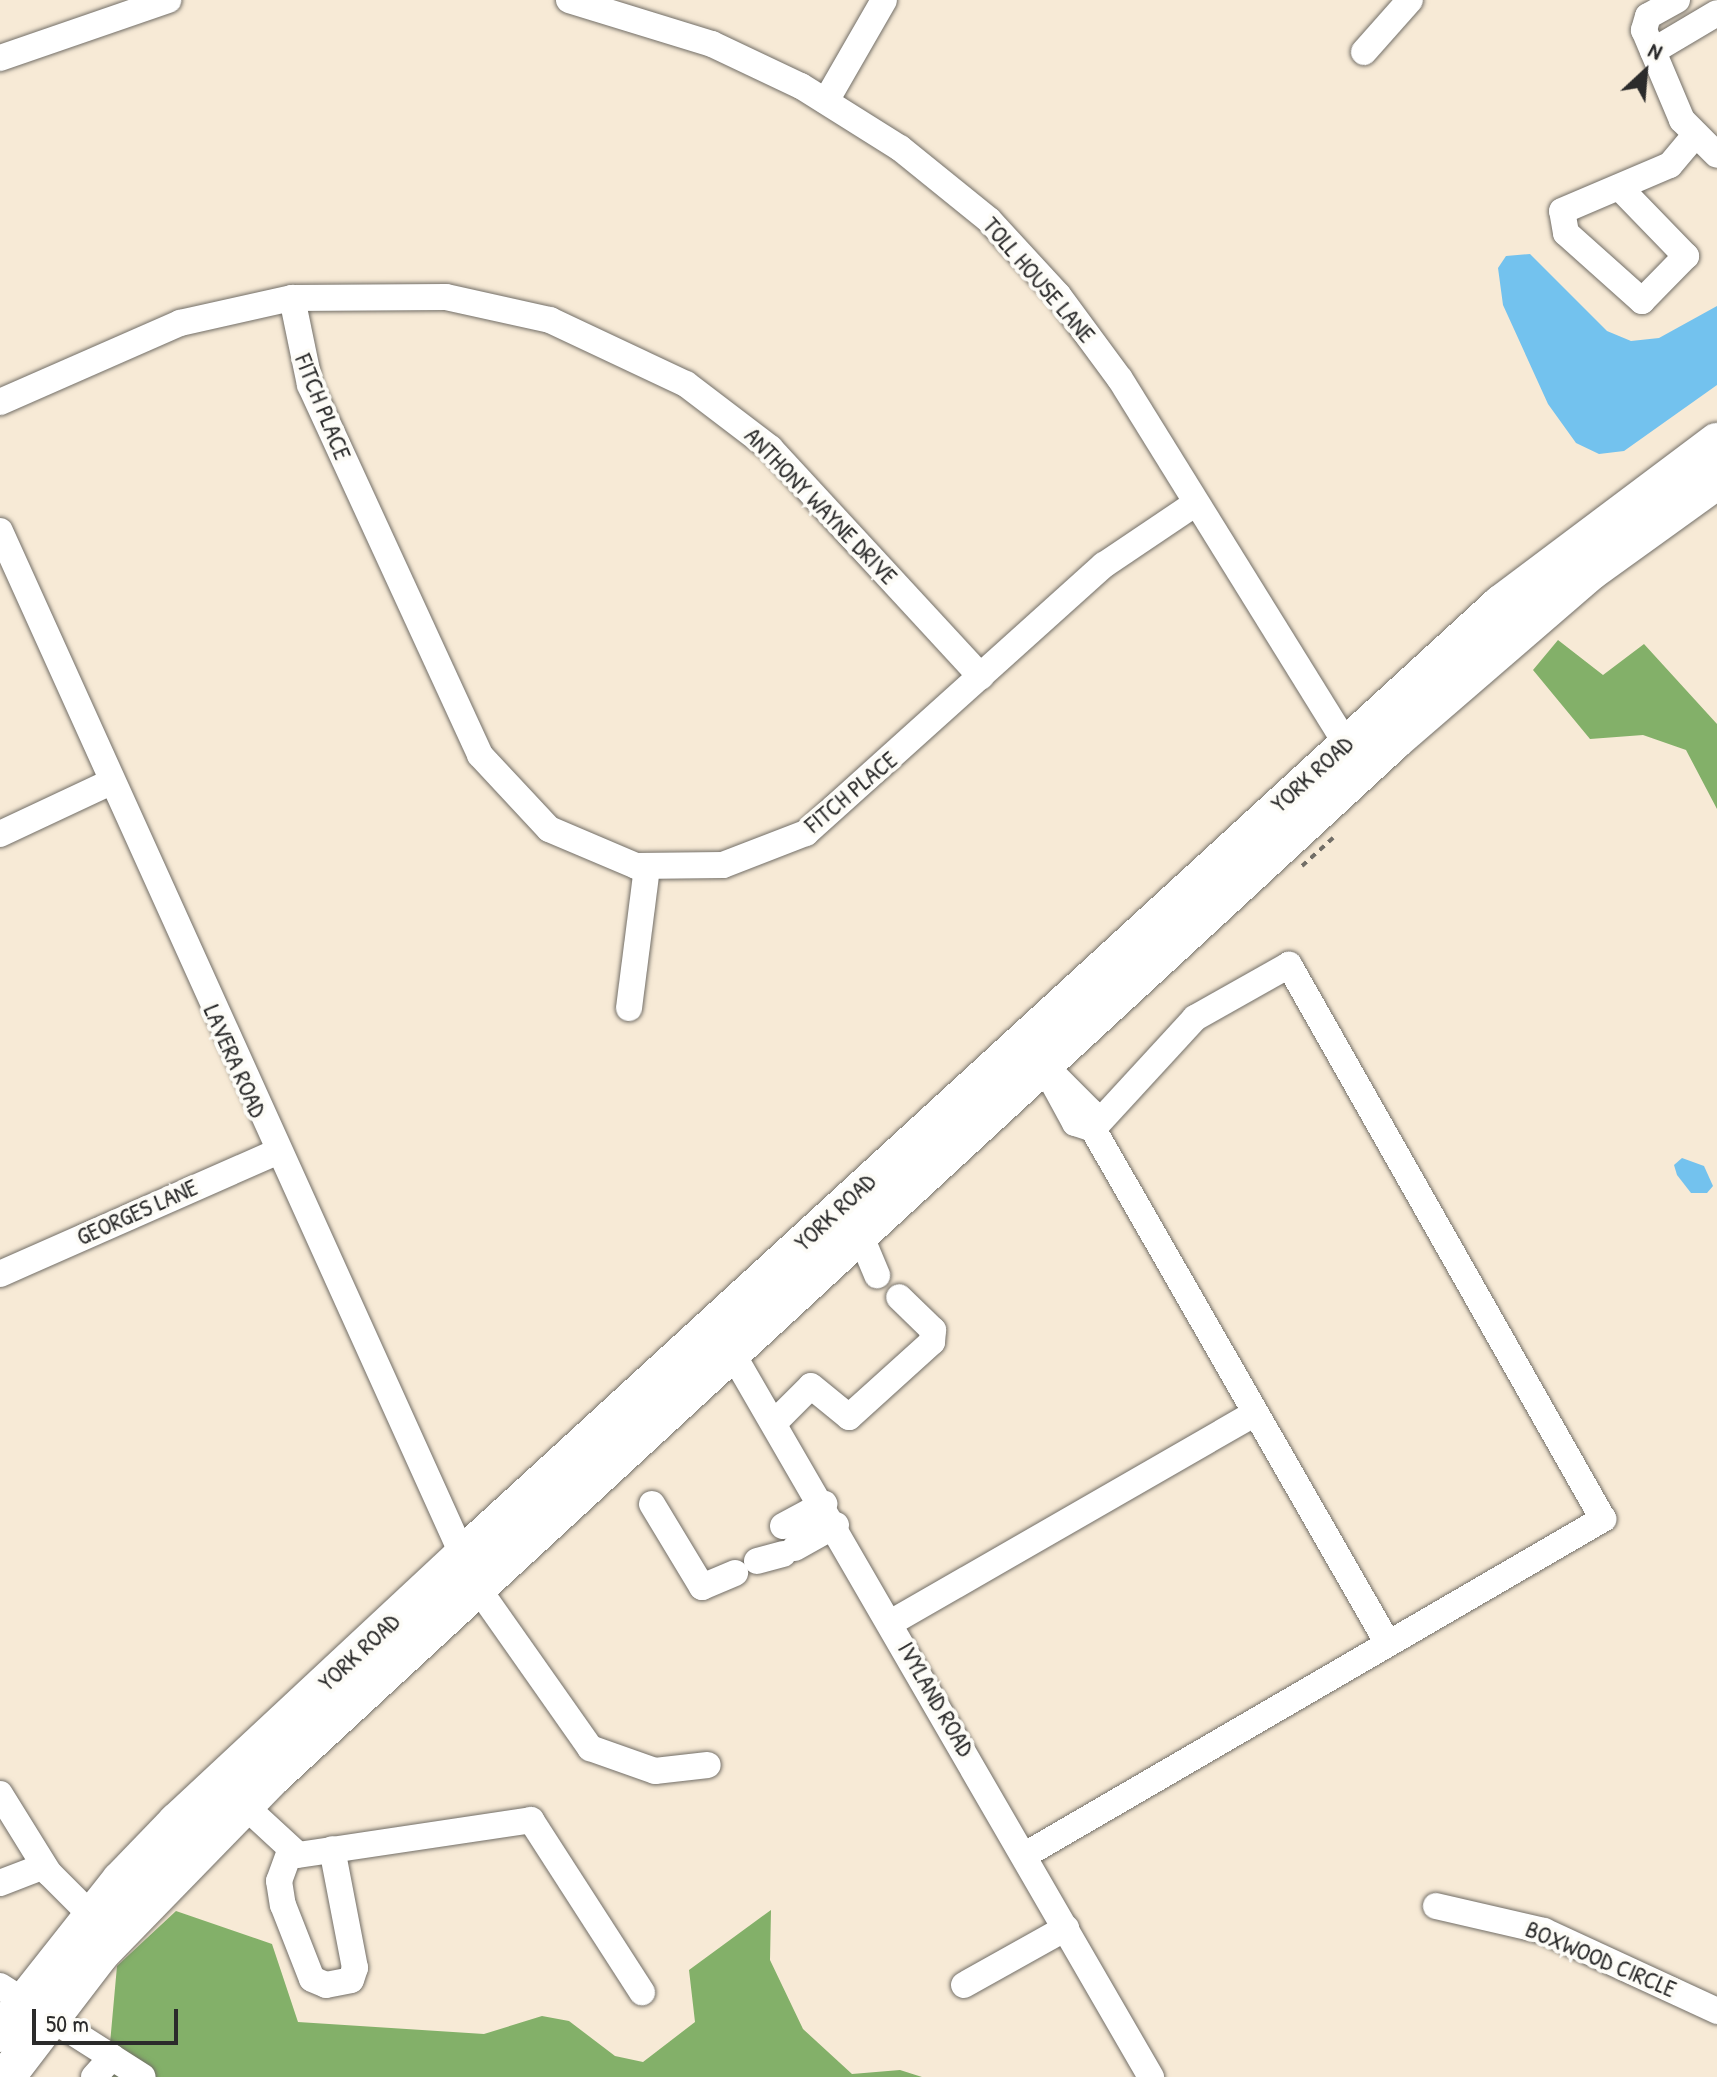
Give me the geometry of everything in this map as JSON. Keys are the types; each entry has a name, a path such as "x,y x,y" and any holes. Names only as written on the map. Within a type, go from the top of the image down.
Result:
{"highway":[{"name":"YORK ROAD","path":"0,2033 91,1915 232,1792 852,1218 1465,658 1571,545 1717,442"},
{"name":"YORK ROAD","path":"1465,658 1717,480"},
{"name":"YORK ROAD","path":"6,2077 24,2001 100,1954 232,1792"}],"street":[{"path":"0,58 168,0"},
{"name":"TOLL HOUSE LANE","path":"569,0 712,44 826,101 944,181 1020,252 1104,356 1355,757"},
{"path":"826,101 884,0"},
{"path":"1364,52 1410,0"},
{"path":"1677,0 1648,16 1644,30 1682,120 1717,155"},
{"path":"1653,51 1717,13"},
{"path":"1620,188 1686,256 1642,301 1566,233 1562,211 1670,165 1696,134"},
{"name":"ANTHONY WAYNE DRIVE","path":"0,402 180,323 292,298 389,293 477,302 550,320 637,356 770,448 981,677"},
{"name":"FITCH PLACE","path":"292,298 310,385 480,755 549,829 606,858 647,867 723,865 797,838 1104,565 1196,503"},
{"name":"LAVERA ROAD","path":"0,531 276,1152 469,1572 590,1748 655,1771 708,1765"},
{"path":"0,834 111,782"},
{"path":"629,1008 647,867"},
{"path":"1025,1855 1603,1519 1289,965 1195,1018 1093,1129"},
{"path":"1032,1054 1070,1084 1254,1414 1387,1642"},
{"name":"GEORGES LANE","path":"0,1274 276,1152"},
{"path":"852,1218 877,1275"},
{"path":"776,1421 811,1386 849,1417 932,1342 933,1330 899,1297"},
{"name":"IVYLAND ROAD","path":"723,1337 776,1421 1151,2077"},
{"path":"892,1622 1254,1414"},
{"path":"652,1504 702,1587 746,1567 830,1515"},
{"path":"232,1792 290,1851 332,1849 531,1820 642,1992"},
{"path":"0,1794 44,1866 91,1915"},
{"path":"290,1851 279,1881 283,1905 312,1979 326,1985 351,1980 355,1968 332,1849"},
{"path":"0,1883 44,1866"},
{"name":"BOXWOOD CIRCLE","path":"1436,1906 1544,1931 1717,2011"},
{"path":"964,1985 1066,1928"},
{"path":"24,2001 103,2067 143,2077"}],"green space":[{"path":"1558,640 1603,675 1644,644 1717,724 1717,809 1686,750 1643,735 1590,739 1533,670"},
{"path":"771,1910 770,1960 803,2029 852,2074 900,2070 922,2077 107,2077 117,1966 176,1911 272,1944 298,2022 484,2034 542,2016 569,2021 615,2056 643,2062 695,2022 689,1970"}],"water":[{"path":"1530,254 1607,331 1631,341 1659,338 1717,306 1717,385 1624,451 1599,454 1576,443 1548,404 1503,305 1498,268 1506,256"},
{"path":"1682,1158 1704,1166 1713,1186 1707,1193 1691,1193 1677,1175 1674,1165"}]}
